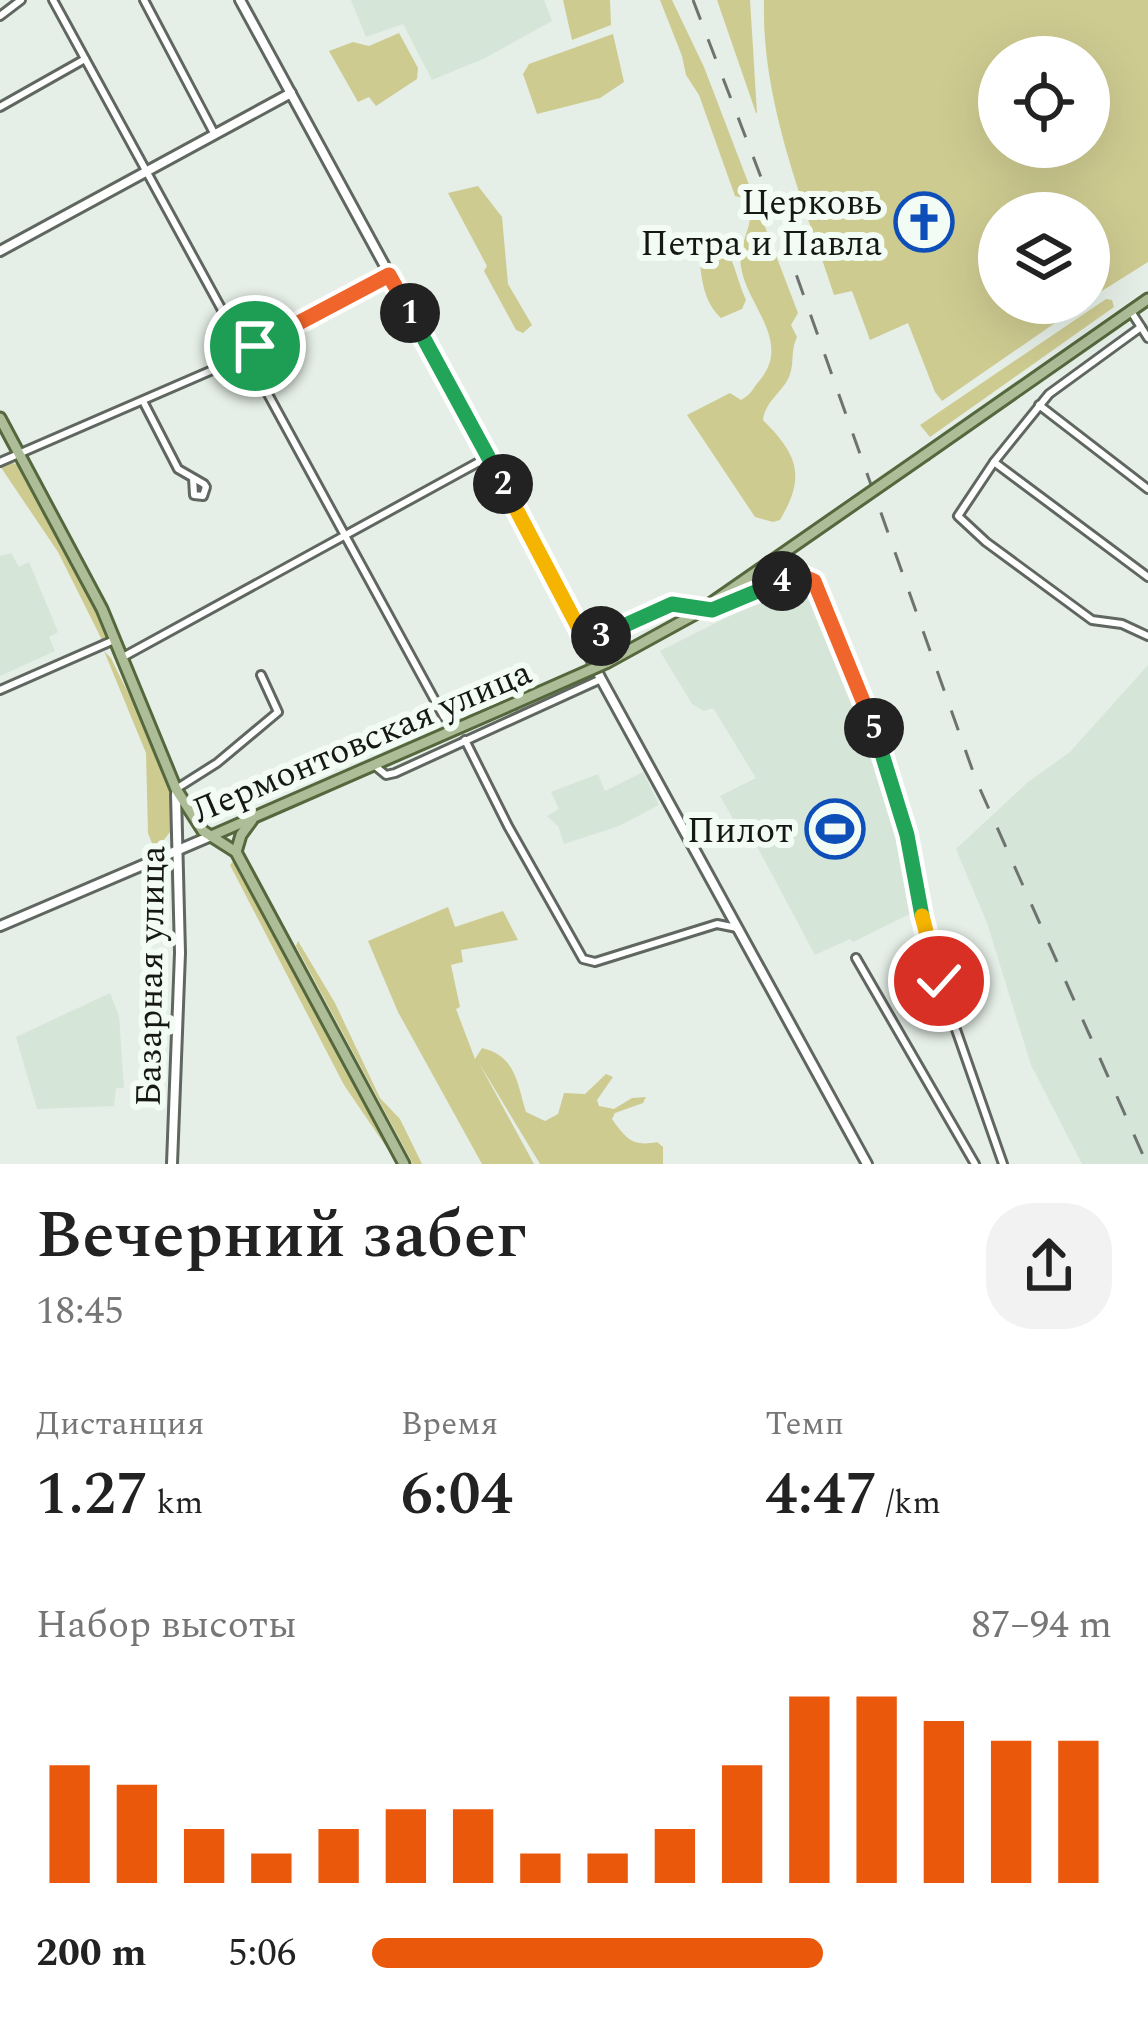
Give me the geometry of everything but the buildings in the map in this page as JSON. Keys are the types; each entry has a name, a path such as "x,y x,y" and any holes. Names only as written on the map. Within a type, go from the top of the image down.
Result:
{"main road":[{"name":"Лермонтовская улица","path":"211,836 606,663 697,613 1148,298"},
{"path":"0,418 102,609 176,789 196,822 236,852 404,1164"},
{"path":"236,852 243,830 256,817"}],"street":[{"path":"0,16 21,0"},
{"path":"53,0 444,716"},
{"path":"144,0 214,134"},
{"path":"241,0 488,457 601,679 867,1164"},
{"path":"0,106 85,59"},
{"path":"0,251 291,93"},
{"path":"0,462 143,401 389,275"},
{"path":"1130,310 1148,338"},
{"path":"1141,327 1039,405 994,462 958,519 1092,620 1122,624 1148,637"},
{"path":"143,401 178,470 193,478"},
{"path":"1039,405 1148,489"},
{"path":"120,658 488,457"},
{"path":"994,462 1148,577"},
{"path":"586,642 672,604 712,610 798,574 814,581 871,720 907,835 945,1003 1003,1164"},
{"path":"0,690 114,640"},
{"path":"176,789 217,763 278,712 261,675"},
{"path":"374,765 386,775 395,773 601,679"},
{"path":"465,740 583,959 595,962 717,924 725,918 726,905"},
{"name":"Базарная улица","path":"172,1164 180,953 176,789"},
{"name":"Лермонтовская улица","path":"0,926 211,836"},
{"path":"717,924 740,930"},
{"path":"856,958 975,1164"}],"shaded area":[{"path":"351,0 544,0 552,21 485,58 432,80 403,24 366,37"},
{"path":"563,0 610,0 611,25 572,40"},
{"path":"660,0 672,0 704,67 798,313 791,325 797,337 791,372 763,420 784,444 794,467 788,505 780,520 773,522 755,517 687,415 730,393 745,398 769,366 771,351 770,337 741,267 748,206 735,196"},
{"path":"717,0 750,0 757,113 756,113"},
{"path":"764,0 1148,0 1148,262 1110,286 1110,192 978,192 978,324 1054,324 942,401 908,323 870,340 852,291 834,295 786,150 769,75"},
{"path":"399,33 418,68 417,79 376,106 369,97 358,102 329,51 353,42 369,46"},
{"path":"613,34 624,82 600,98 537,114 523,74 529,64"},
{"path":"478,186 502,217 508,284 532,325 523,333 516,330 484,271 487,266 448,193"},
{"path":"711,232 729,254 746,300 742,309 721,318 709,302 701,273 699,242"},
{"path":"1069,324 1090,324 930,437 920,425"},
{"path":"0,466 21,466 102,618 108,632 103,642 58,552"},
{"path":"11,553 19,567 29,562 58,632 49,637 55,651 0,676 0,556"},
{"path":"801,580 808,584 828,628 869,737 918,910 815,955 751,835 741,833 720,796 756,778 713,708 704,711 692,704 660,651"},
{"path":"104,651 141,719 167,783 174,827 155,851 148,833 146,753"},
{"path":"1148,665 1148,1164 1082,1164 1031,1065 987,923 956,849 1028,782 1070,752"},
{"path":"643,772 659,805 619,826 564,844 558,826 547,816 559,809 551,792 598,774 605,791"},
{"path":"235,859 391,1145 387,1148 344,1085 230,865"},
{"path":"448,907 455,927 503,911 518,940 461,950 463,962 451,965 460,1007 456,1009 475,1059 482,1048 502,1057 513,1072 526,1112 545,1121 558,1114 564,1093 585,1094 606,1074 613,1077 597,1100 599,1106 614,1109 632,1098 646,1097 612,1119 631,1140 657,1142 663,1147 663,1164 540,1164 479,1063 534,1164 482,1164 398,1012 368,941"},
{"path":"298,941 335,1003 380,1098 400,1119 422,1164 413,1164 296,946"},
{"path":"110,993 119,1016 124,1088 116,1088 114,1106 37,1109 16,1037"}],"railway":[{"path":"693,0 769,198 976,780 1147,1164"}],"place":[{"name":"Церковь Петра и Павла","path":"924,222"},
{"name":"Пилот","path":"835,829"}],"route":[{"path":"255,346 389,275 586,642 672,604 712,610 798,574 809,575 871,720 907,835 939,981"}]}
